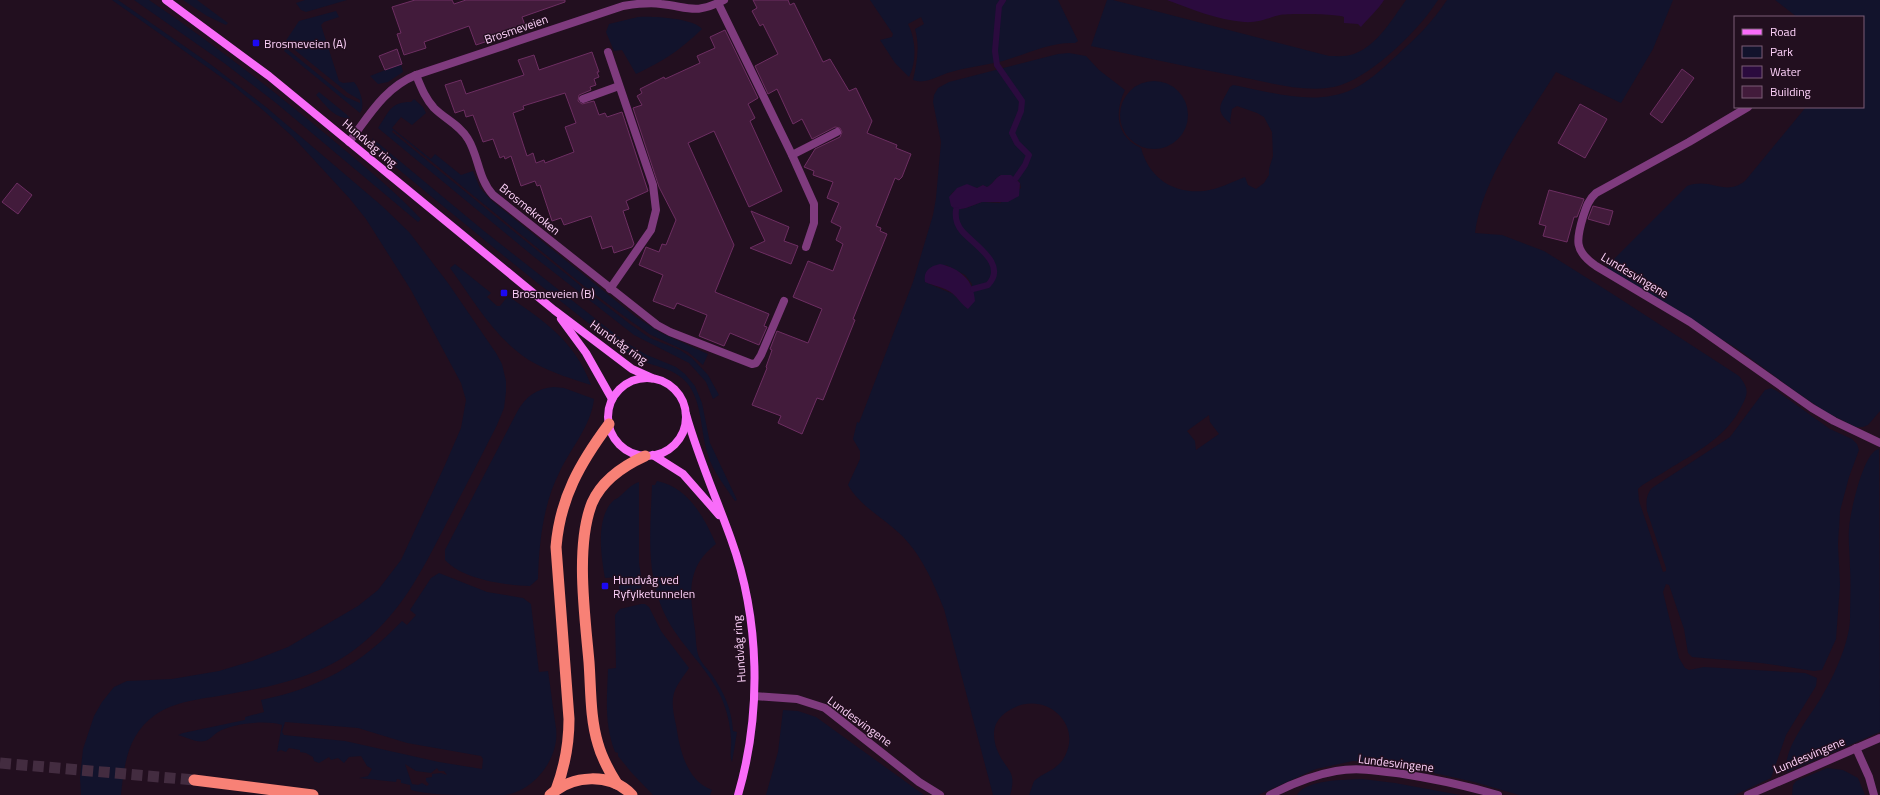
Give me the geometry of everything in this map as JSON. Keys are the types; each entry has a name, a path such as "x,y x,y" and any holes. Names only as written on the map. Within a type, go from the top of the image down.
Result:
{"highway":[{"path":"553,792 566,756 569,725 556,547 558,527 567,493 574,477 609,424"},
{"path":"617,784 603,760 594,729 583,562 584,541 593,502 603,486 618,471 649,456"},
{"path":"553,792 570,782 586,779 602,780 617,784 632,795"},
{"path":"194,780 313,795"}],"main road":[{"name":"Hundvåg ring","path":"166,0 269,76 554,310 632,369 652,378"},
{"name":"Hundvåg ring","path":"554,310 586,353 612,399"},
{"path":"652,378 662,381 675,390 684,404 686,414 684,430 675,444 668,449 649,456 634,453 625,449 612,434 608,416 612,399 617,391 633,380 652,378"},
{"name":"Hundvåg ring","path":"686,414 693,441 731,539 745,588 754,656 754,696 752,726 738,795"},
{"name":"Hundvåg ring","path":"649,456 683,474 723,519"}],"street":[{"name":"Brosmeveien","path":"349,142 379,100 399,83 416,75 624,6 651,3 693,10 721,2 811,199 815,213 814,223 806,247"},
{"path":"608,52 656,197 656,210 651,230 610,289"},
{"name":"Brosmekroken","path":"416,75 428,101 437,111 459,127 469,140 487,188 505,206 642,315 670,332 749,364 756,363 761,355 784,301"},
{"path":"583,100 620,86"},
{"name":"Lundesvingene","path":"1746,108 1668,154 1596,193 1588,202 1578,232 1578,245 1590,262 1690,322 1812,408 1880,444"},
{"path":"792,155 838,132"},
{"name":"Lundesvingene","path":"754,696 797,699 825,708 919,782 940,795"},
{"name":"Lundesvingene","path":"1748,795 1880,738"},
{"path":"1856,748 1869,777 1874,795"},
{"name":"Lundesvingene","path":"1270,795 1320,775 1352,769 1371,770 1432,779 1473,787 1498,795"}],"green space":[{"path":"112,0 118,0 210,64 266,107 382,206 409,232 448,283 496,353 502,364 506,381 506,392 504,408 497,425 419,575 397,607 370,637 339,660 324,668 292,680 259,689 189,701 163,710 146,723 133,740 126,761 121,795 81,795 80,778 83,749 94,716 102,702 114,687 127,681 172,679 219,671 252,661 288,647 358,606 378,590 401,560 445,465 461,428 466,400 461,383 411,290 366,219 350,199 293,137 264,111 231,84"},
{"path":"134,0 149,0 240,66 364,166 421,219 418,222 276,103 224,63"},
{"path":"183,0 197,0 228,23 226,25 207,16"},
{"path":"305,0 347,0 306,12 301,10 296,3"},
{"path":"870,0 1058,0 1078,41 1075,43 1047,46 1003,61 957,70 932,79 918,81 913,80 917,54 917,35 915,29 924,24 921,17 908,24 914,44 912,71 909,77 895,63 880,40 892,37 893,34"},
{"path":"1107,0 1113,0 1329,56 1348,56 1363,50 1377,38 1384,31 1406,0 1438,0 1430,12 1408,37 1368,71 1341,85 1316,89 1275,84 1091,46"},
{"path":"1447,0 1673,0 1653,49 1621,103 1556,72 1519,129 1496,170 1480,212 1475,233 1502,235 1544,251 1739,376 1745,385 1747,392 1745,399 1733,420 1725,430 1683,461 1638,489 1639,501 1663,572 1666,571 1666,568 1647,511 1647,499 1650,491 1652,488 1730,437 1765,390 1771,388 1777,391 1830,429 1852,439 1857,444 1859,450 1849,477 1840,511 1838,544 1840,585 1836,639 1822,670 1814,671 1761,663 1692,657 1688,653 1684,629 1669,585 1666,584 1663,592 1679,658 1685,668 1689,670 1704,667 1805,673 1817,678 1816,686 1786,735 1771,778 1735,795 1519,795 1474,782 1393,764 1353,761 1316,769 1258,795 1029,795 1034,781 1059,765 1065,756 1069,743 1068,731 1064,721 1056,712 1046,706 1034,704 1021,705 1004,713 996,724 994,738 996,748 1000,757 1011,773 1012,788 1010,795 993,795 944,609 931,578 926,568 907,541 865,505 848,485 860,459 860,451 853,439 857,422 859,423 913,282 933,215 941,142 933,102 934,95 938,88 949,82 1058,54 1069,53 1086,56 1099,70 1125,90 1119,107 1122,131 1126,137 1141,148 1145,159 1156,176 1173,187 1182,190 1210,190 1245,177 1248,185 1256,189 1264,183 1269,175 1269,169 1273,156 1272,132 1264,117 1237,106 1232,109 1231,124 1225,119 1220,107 1230,87 1233,85 1278,94 1309,97 1324,97 1353,89 1364,83 1401,51 1422,31","holes":["1001,175 1017,179 1021,188 1000,203 982,202 960,209 951,194 963,187 970,186 977,188 983,185 987,187","946,265 965,275 972,284 968,309 953,294 925,282","1209,415 1210,422 1219,434 1196,450 1195,441 1187,431"]},
{"path":"1775,0 1880,0 1880,411 1868,425 1863,427 1856,427 1826,412 1739,350 1609,269 1607,266 1687,186 1704,184 1731,187 1745,181 1805,108 1864,108 1864,16 1796,16"},
{"path":"336,11 339,17 324,22 321,25 339,81 343,83 354,82 362,98 362,110 360,113 284,51 286,48 346,97 360,103 360,100 348,93 285,42 299,21"},
{"path":"638,17 662,17 681,20 697,25 702,29 671,54 636,74 622,50 614,51 606,32 609,24"},
{"path":"401,64 403,72 388,82 378,84 370,76"},
{"path":"1147,81 1161,81 1173,86 1183,96 1188,108 1188,122 1183,134 1173,144 1161,149 1147,149 1135,144 1125,134 1120,122 1120,108 1125,96 1135,86"},
{"path":"319,92 350,118 344,118 331,111 316,95"},
{"path":"414,99 423,107 426,113 412,125 401,117 392,128 431,159 435,154 461,175 473,171 480,188 491,200 636,317 661,333 708,354 703,365 688,352 651,335 632,322 584,286 393,130 392,132 582,287 630,324 650,338 680,350 692,358 708,375 719,395 713,399 706,382 689,363 634,335 533,256 378,128 394,106 404,102 411,102"},
{"path":"372,138 484,231 625,342 647,355 676,367 685,374 695,386 702,403 710,443 737,500 735,501 723,484 710,461 705,446 699,408 696,399 687,383 682,378 672,372 635,358 590,325 381,155 374,145"},
{"path":"455,264 491,293 487,297 497,306 500,306 508,296 557,333 576,356 591,385 563,376 542,367 522,355 510,345 488,321 450,268"},
{"path":"554,387 564,388 594,399 585,428 564,462 554,484 543,524 539,552 538,579 530,586 497,583 474,577 453,567 445,560 445,550 517,412 532,394 542,389"},
{"path":"1879,449 1880,732 1787,772 1789,753 1793,743 1798,732 1822,696 1831,679 1847,639 1850,620 1850,521 1858,484 1863,471 1873,452"},
{"path":"657,481 668,484 686,496 700,514 716,544 706,553 694,573 691,594 699,657 724,695 731,716 733,731 737,732 732,762 729,722 721,697 706,672 675,632 665,615 658,597 651,561 650,543 652,485 655,485"},
{"path":"639,482 639,563 642,583 641,589 638,592 617,598 614,592 619,591 619,577 605,578 601,548 602,526 608,507 631,486"},
{"path":"439,573 487,592 523,598 531,604 539,672 548,671 556,728 556,739 554,751 543,771 526,787 505,795 458,795 426,793 411,790 410,785 401,783 401,780 397,779 396,782 359,778 368,776 372,769 367,766 361,756 349,757 344,763 338,758 331,760 329,757 319,763 314,761 313,757 306,753 300,752 300,750 289,748 286,752 281,750 277,752 282,725 275,723 250,723 232,726 218,732 205,741 195,741 178,735 245,720 245,717 264,712 261,700 302,689 321,681 355,662 371,650 402,621 407,625 416,615 410,610 431,578","holes":["285,722 358,728 407,743 481,756 483,759 482,769 439,762 345,741 284,735 282,732","405,764 416,771 431,773 437,768 439,771 444,771 447,775 441,773 432,774 432,777 426,778 426,781 429,784 427,786 422,783 418,785 412,784"]},
{"path":"645,604 649,607 661,631 689,668 677,686 674,694 674,715 682,754 690,772 703,785 712,790 710,795 653,795 631,772 618,756 618,753 615,752 609,731 607,701 608,669 616,668 615,615 620,609"},
{"path":"783,710 798,711 816,717 924,795 766,795 778,752"},
{"path":"1827,768 1843,770 1858,778 1865,795 1792,795 1793,785 1796,781"},
{"path":"1362,779 1395,783 1460,795 1297,795 1302,790 1317,783 1336,780"}],"water":[{"path":"1167,0 1384,0 1361,27 1358,24 1344,23 1344,17 1324,15 1285,14 1254,22 1234,21 1205,14"},
{"path":"1001,175 1011,175 1020,183 1019,196 1008,202 982,202 956,210 951,206 949,197 957,188 967,184 977,188 983,185 987,187"},
{"path":"940,264 959,272 972,287 975,301 968,309 949,291 925,282 926,272 933,266"}],"building":[{"path":"415,0 452,0 454,4 466,0 565,0 565,2 522,17 526,28 476,45 469,26 424,42 426,48 404,55 397,34 401,33 392,7"},
{"path":"753,0 788,0 790,5 794,3 823,62 830,59 849,91 856,88 872,121 867,133 897,145 896,148 911,154 902,177 899,180 895,178 876,226 881,228 880,231 887,234 853,319 855,320 823,400 817,398 802,434 778,423 781,416 752,405 767,368 766,367 772,350 770,349 777,331 808,343 822,309 793,297 808,261 833,271 843,244 836,240 841,227 831,222 839,203 827,198 833,182 813,175 814,171 804,167 815,149 840,137 842,132 840,128 835,127 812,139 802,119 793,124 777,89 768,94 755,66 778,54 763,24 760,26 752,11 757,8"},
{"path":"725,30 758,98 748,104 755,118 750,121 782,191 749,207 714,131 688,143 734,245 715,292 769,314 764,326 767,327 759,345 730,333 724,346 699,336 707,315 677,303 674,309 653,301 663,275 639,265 646,247 659,252 662,244 666,245 676,220 659,187 633,108 642,105 637,96 642,93 640,89 664,77 665,79 700,63 697,56 715,48 710,37"},
{"path":"397,49 402,64 385,70 379,56"},
{"path":"592,52 599,72 597,72 599,77 594,79 596,85 590,87 591,90 579,95 578,101 582,104 594,101 599,115 605,113 607,117 622,112 648,191 626,201 629,209 623,211 634,244 632,247 614,253 612,246 602,249 591,216 564,225 561,218 552,221 540,185 537,186 535,181 521,186 511,156 505,159 504,156 500,158 493,139 483,142 473,115 466,117 464,110 455,113 445,85 461,80 466,94 524,75 518,60 534,55 539,70","holes":["565,93 576,123 565,127 574,152 545,163 544,160 536,163 533,153 527,156 513,113 524,109 523,106"]},
{"path":"1682,69 1694,78 1662,123 1650,114"},
{"path":"1580,104 1607,119 1585,158 1558,143"},
{"path":"17,183 32,195 18,214 2,202"},
{"path":"1549,190 1584,199 1577,217 1574,217 1567,242 1543,236 1546,226 1539,224"},
{"path":"1593,206 1613,211 1609,225 1588,219"},
{"path":"751,211 789,227 784,241 798,246 791,264 750,248 765,241"}],"waterway":[{"path":"1003,0 999,6 995,51 997,65 1022,101 1021,111 1012,133 1017,143 1029,155 1025,165 1016,178"},
{"path":"956,210 957,221 960,229 987,255 992,262 994,270 993,277 988,285 973,289"}],"tunnel":[{"path":"0,763 194,780"}],"place":[{"name":"Brosmeveien (A)","path":"256,43"},
{"name":"Brosmeveien (B)","path":"504,293"},
{"name":"Hundvåg ved Ryfylketunnelen","path":"605,586"}]}
